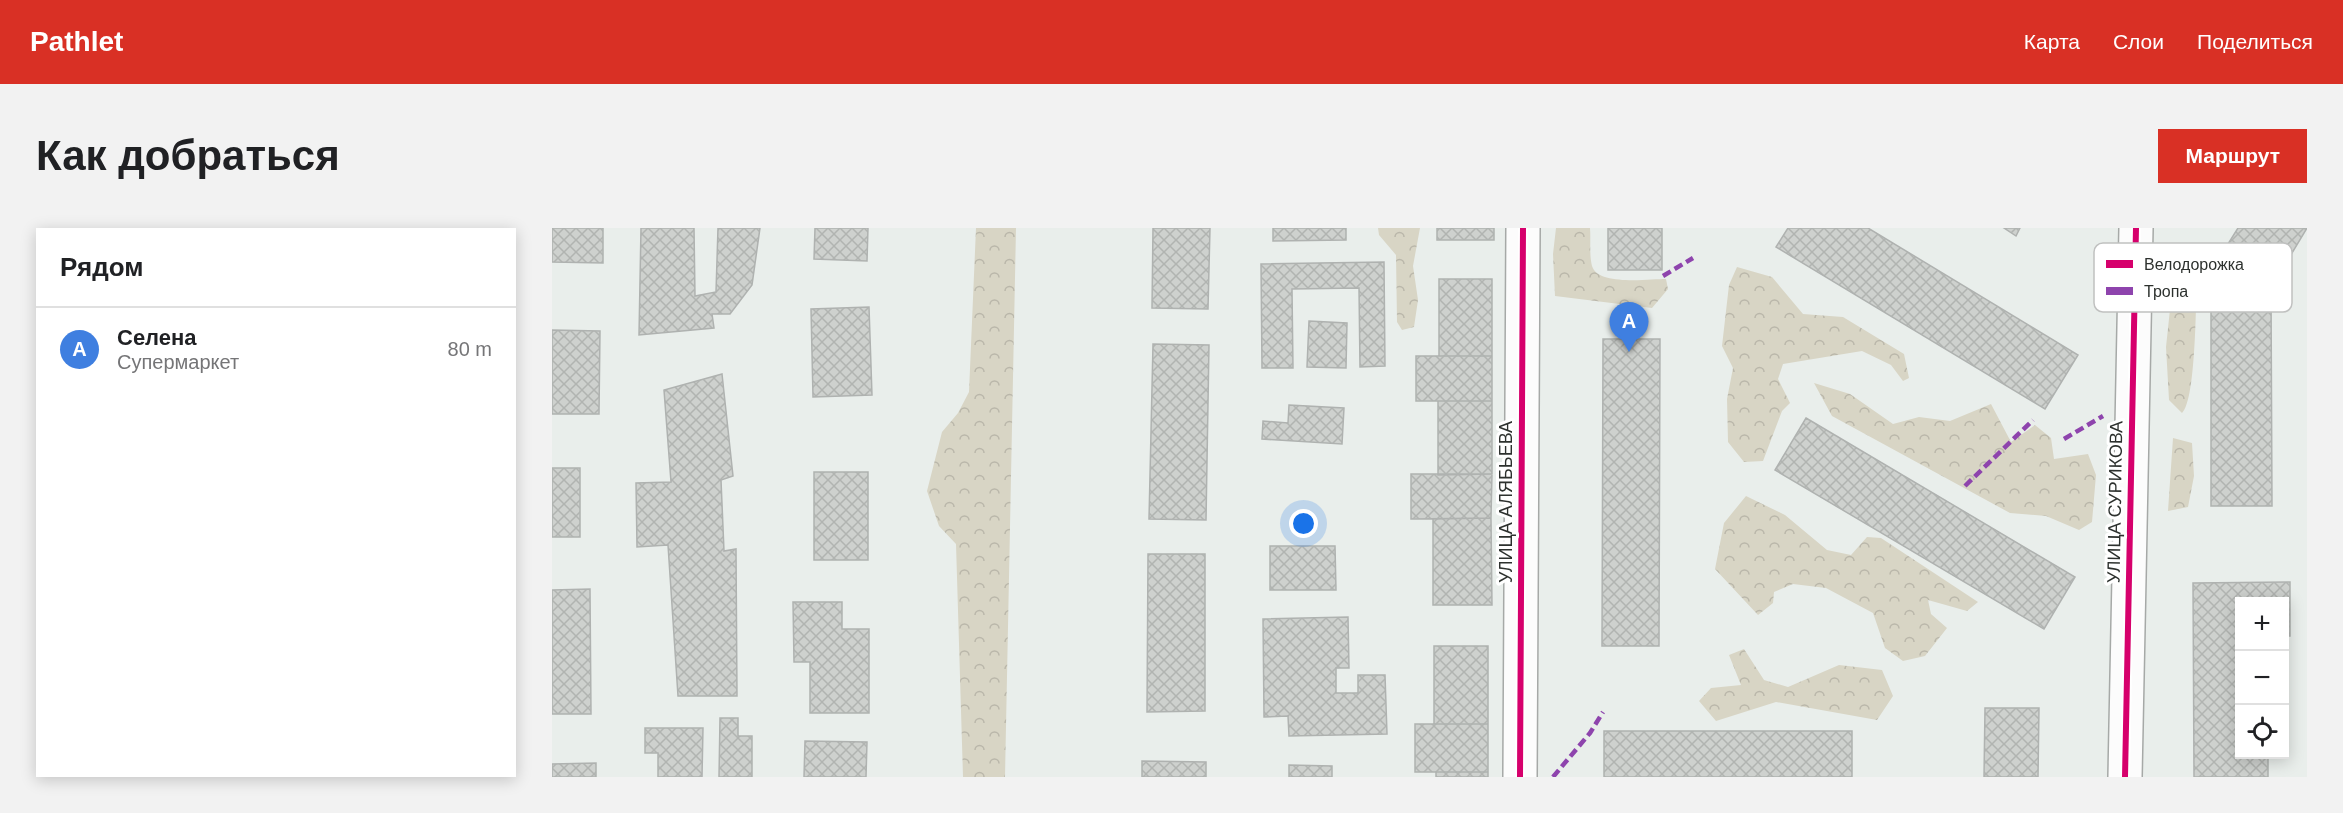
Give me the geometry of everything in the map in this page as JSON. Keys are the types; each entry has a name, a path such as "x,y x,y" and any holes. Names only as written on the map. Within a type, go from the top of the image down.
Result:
{"street":[{"name":"УЛИЦА АЛЯБЬЕВА","path":"1520,777 1523,228"},
{"name":"УЛИЦА СУРИКОВА","path":"2136,228 2136,243"},
{"name":"УЛИЦА СУРИКОВА","path":"2125,777 2134,312"}],"green space":[{"path":"976,228 1016,228 1005,777 963,777 956,544 939,526 927,491 942,432 958,413 969,392"},
{"path":"1378,228 1420,228 1413,266 1418,300 1414,327 1402,330 1397,322 1396,255 1379,235"},
{"path":"1556,228 1590,228 1592,266 1596,272 1613,279 1666,279 1668,289 1652,308 1555,296 1553,254"},
{"path":"1737,267 1772,277 1803,314 1843,317 1904,354 1909,378 1903,381 1891,365 1862,351 1783,364 1778,379 1790,403 1782,411 1763,461 1744,462 1728,442 1727,399 1733,368 1722,346 1729,285"},
{"path":"2170,312 2196,312 2191,388 2182,413 2169,400 2166,347"},
{"path":"1814,383 1850,394 1893,424 1919,417 1950,421 1991,404 2011,442 2035,425 2051,438 2054,459 2088,454 2096,475 2092,522 2079,530 2046,516 2010,513 1832,416"},
{"path":"2173,438 2192,443 2194,476 2188,507 2168,511"},
{"path":"1746,496 1785,515 1827,550 1851,555 1867,537 1881,538 1978,602 1967,611 1928,600 1931,614 1947,628 1925,656 1903,661 1885,648 1873,613 1826,588 1793,584 1774,592 1773,603 1758,615 1715,569 1724,523"},
{"path":"1744,649 1764,680 1788,687 1839,665 1882,670 1893,696 1877,720 1776,702 1716,721 1699,701 1711,688 1741,685 1729,655"}],"building":[{"path":"552,228 603,228 603,263 552,262"},
{"path":"641,228 694,228 695,296 716,292 718,228 760,228 752,285 730,314 712,314 714,328 639,335"},
{"path":"815,228 868,228 867,261 814,259"},
{"path":"1153,228 1210,228 1208,309 1152,308"},
{"path":"1273,228 1346,228 1346,240 1273,241"},
{"path":"1437,228 1494,228 1494,240 1437,240"},
{"path":"1608,228 1662,228 1662,270 1608,270"},
{"path":"1788,228 1868,228 2078,355 2045,409 1776,247"},
{"path":"2004,228 2020,228 2016,236"},
{"path":"2238,228 2307,228 2292,253 2292,243 2229,243"},
{"path":"1384,262 1385,366 1360,367 1359,288 1292,289 1293,368 1262,368 1261,264"},
{"path":"1439,279 1492,279 1492,356 1439,356"},
{"path":"869,307 872,395 813,397 811,309"},
{"path":"2211,312 2271,312 2272,506 2211,506"},
{"path":"1309,321 1347,323 1346,368 1307,367"},
{"path":"552,330 600,331 599,414 552,414"},
{"path":"1603,339 1660,339 1659,646 1602,646"},
{"path":"1153,344 1209,345 1206,520 1149,519"},
{"path":"1416,356 1492,356 1492,401 1416,401"},
{"path":"722,374 733,476 721,480 724,551 736,549 737,696 678,696 668,545 637,547 636,483 671,482 664,390"},
{"path":"1438,401 1492,401 1492,474 1438,475"},
{"path":"1289,405 1344,408 1342,444 1262,439 1263,421 1288,423"},
{"path":"1806,418 2075,577 2044,629 1775,470"},
{"path":"552,468 580,468 580,537 552,537"},
{"path":"814,472 868,472 868,560 814,560"},
{"path":"1411,474 1492,474 1491,518 1411,519"},
{"path":"1491,518 1492,605 1433,605 1433,519"},
{"path":"1270,546 1335,546 1336,590 1270,590"},
{"path":"1148,554 1205,554 1205,711 1147,712"},
{"path":"2290,582 2290,636 2289,597 2235,597 2235,759 2268,759 2268,777 2194,777 2193,583"},
{"path":"590,589 591,714 552,714 552,590"},
{"path":"793,602 842,602 842,629 869,629 869,713 810,713 810,662 794,662"},
{"path":"1348,617 1349,668 1336,668 1336,693 1358,693 1358,675 1385,675 1387,734 1289,736 1288,716 1264,717 1263,619"},
{"path":"1434,646 1488,646 1488,724 1434,724"},
{"path":"1985,708 2039,708 2038,777 1984,777"},
{"path":"720,718 738,718 738,736 752,736 752,777 719,777"},
{"path":"1415,724 1488,724 1488,772 1415,772"},
{"path":"645,728 703,728 702,777 658,777 658,753 645,753"},
{"path":"1604,731 1852,731 1852,777 1604,777"},
{"path":"805,741 867,742 866,777 804,777"},
{"path":"1142,761 1206,762 1206,777 1142,777"},
{"path":"596,763 596,777 552,777 552,764"},
{"path":"1289,765 1332,766 1332,777 1289,777"},
{"path":"1436,772 1488,772 1488,777 1436,777"}],"marked path":[{"path":"1663,276 1693,258"},
{"path":"2064,439 2103,416"},
{"path":"1965,486 2033,420"},
{"path":"1553,777 1590,733 1603,712"}],"cycle path":[{"path":"1520,777 1523,228"},
{"path":"2136,228 2136,243"},
{"path":"2125,777 2134,312"}],"place":[{"name":"Селена","path":"1629,352"}]}
